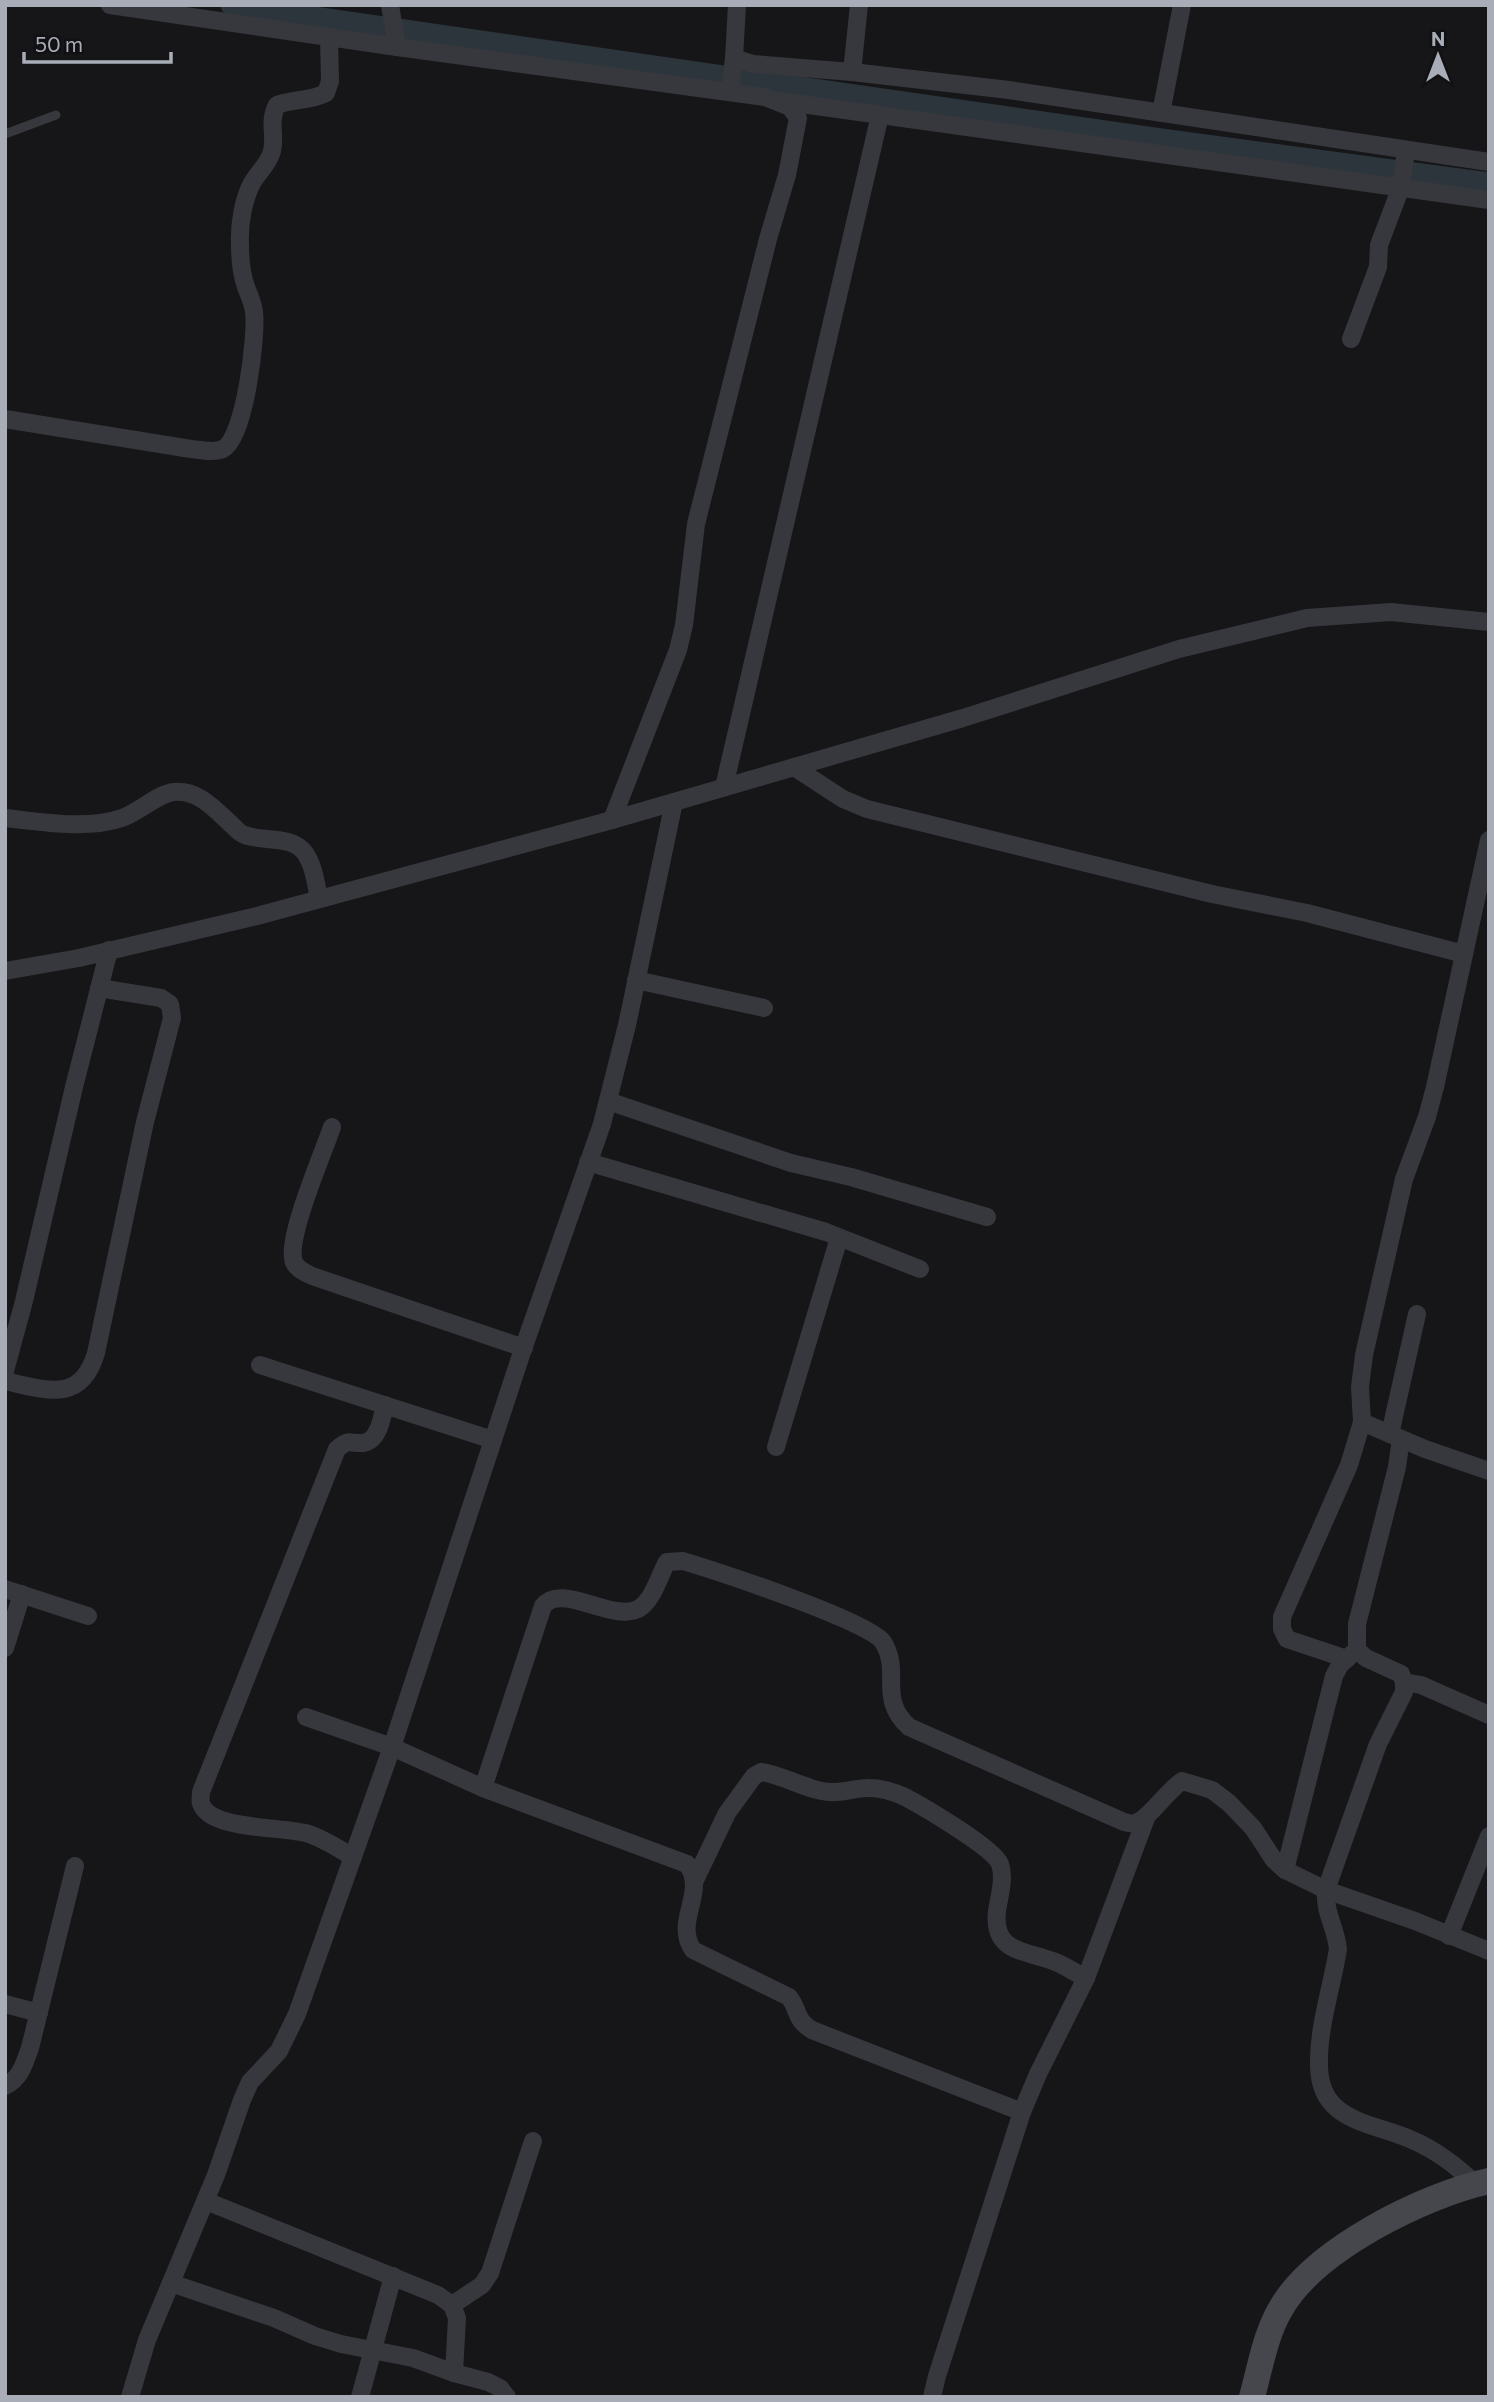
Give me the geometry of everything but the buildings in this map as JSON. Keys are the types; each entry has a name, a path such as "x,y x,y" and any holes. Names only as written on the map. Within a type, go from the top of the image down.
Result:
{"street":[{"path":"110,5 329,37 395,38 780,101 1489,200"},
{"path":"390,5 395,38"},
{"path":"730,92 737,5"},
{"path":"852,72 859,5"},
{"path":"1161,113 1182,5"},
{"path":"5,419 202,450 222,449 229,444 237,429 247,389 254,329 252,302 241,270 239,243 245,201 254,180 272,153 271,116 277,105 317,98 326,93 330,81 329,37"},
{"path":"734,58 753,64 1009,90 1489,162"},
{"path":"612,820 678,650 684,625 696,524 797,132 798,118 790,107 780,101"},
{"path":"724,788 880,115"},
{"path":"1351,339 1378,267 1379,244 1401,187 1406,150"},
{"path":"5,971 79,958 257,916 612,820 963,718 1179,649 1307,618 1391,612 1489,622"},
{"path":"793,767 843,799 867,809 1212,894 1307,913 1464,954"},
{"path":"5,818 51,823 103,822 135,813 160,796 173,792 190,793 206,801 243,835 296,845 304,853 311,868 319,899"},
{"path":"130,2397 147,2340 206,2201 250,2082 279,2051 297,2014 392,1746 608,1101 674,802"},
{"path":"1482,2182 1442,2155 1407,2138 1350,2118 1338,2110 1321,2085 1318,2063 1338,1950 1337,1938 1325,1905 1326,1890 1378,1744 1404,1692 1404,1682 1401,1674 1366,1658 1287,1639 1282,1629 1282,1617 1349,1465 1362,1422 1360,1387 1364,1355 1404,1179 1436,1087 1464,954 1485,874 1489,840"},
{"path":"6,1368 109,950"},
{"path":"636,980 764,1008"},
{"path":"5,1381 47,1389 72,1387 87,1375 96,1353 145,1122 172,1018 170,1004 161,999 99,988"},
{"path":"608,1101 791,1163 851,1177 987,1217"},
{"path":"332,1127 294,1236 293,1261 299,1270 524,1348"},
{"path":"588,1162 839,1238 920,1269"},
{"path":"776,1447 839,1238"},
{"path":"1285,1870 1330,1692 1340,1665 1352,1654 1357,1624 1397,1467 1395,1437 1417,1314"},
{"path":"260,1364 493,1440"},
{"path":"353,1857 309,1834 281,1828 234,1824 215,1818 207,1813 201,1803 201,1792 337,1449 345,1442 353,1440 363,1443 372,1439 377,1432 385,1405"},
{"path":"1362,1422 1395,1437 1489,1471"},
{"path":"483,1788 543,1606 548,1600 559,1597 620,1611 637,1610 646,1602 667,1562 683,1561 837,1616 872,1632 882,1640 888,1652 895,1711 909,1727 1124,1822 1136,1823 1146,1818"},
{"path":"5,1648 14,1592 89,1616"},
{"path":"1404,1682 1421,1685 1489,1715"},
{"path":"306,1717 392,1746 483,1788 674,1857 687,1864 695,1880"},
{"path":"1022,2112 811,2030 801,2023 795,2004 789,1997 693,1950 687,1942 686,1928 695,1880 727,1812 754,1776 761,1772 822,1792 867,1788 884,1790 918,1805 963,1833 994,1856 1000,1864 1002,1878 996,1930 1003,1940 1014,1948 1056,1962 1086,1978"},
{"path":"932,2397 1022,2112 1086,1978 1146,1818 1171,1788 1182,1781 1212,1790 1253,1828 1285,1870 1326,1890 1489,1951"},
{"path":"1449,1936 1489,1836"},
{"path":"5,2086 15,2081 22,2071 75,1866"},
{"path":"5,2004 39,2013"},
{"path":"452,2305 482,2285 490,2273 533,2141"},
{"path":"1252,2397 1270,2334 1280,2310 1294,2290 1323,2261 1383,2222 1418,2205 1482,2182"},
{"path":"206,2201 439,2295 452,2305 457,2318 454,2373"},
{"path":"360,2397 393,2276"},
{"path":"171,2283 274,2318 315,2336 341,2344 413,2358 488,2382 500,2388 507,2397"}],"lane":[{"path":"5,134 56,116"}],"waterway":[{"path":"231,5 1161,139 1489,183"}]}
